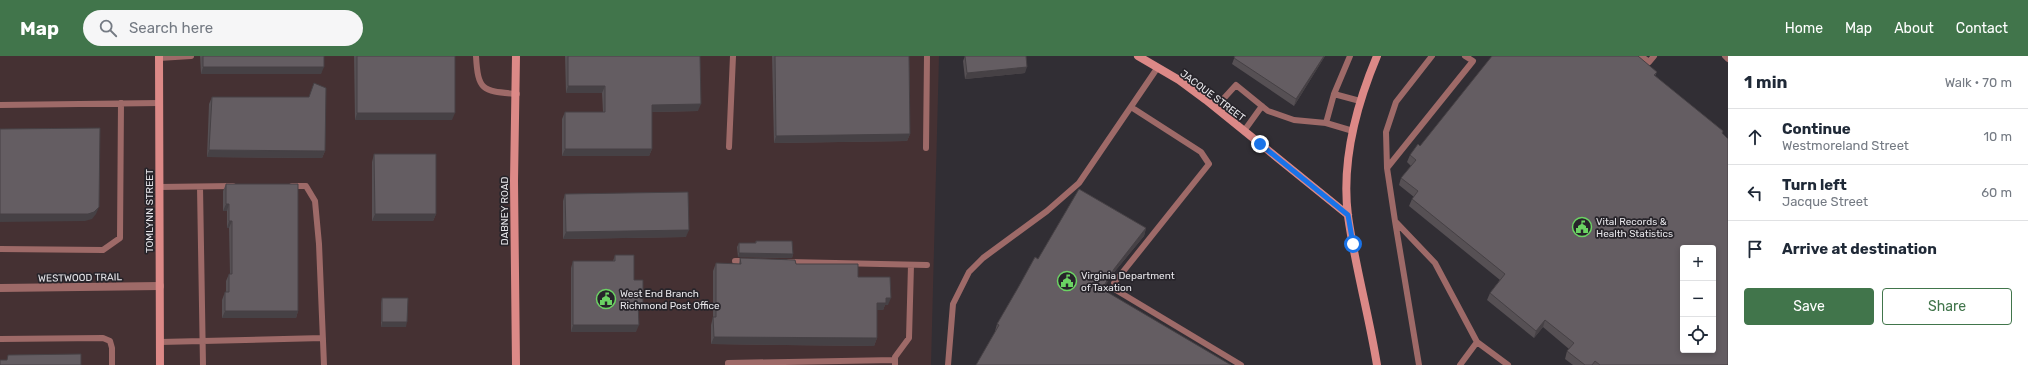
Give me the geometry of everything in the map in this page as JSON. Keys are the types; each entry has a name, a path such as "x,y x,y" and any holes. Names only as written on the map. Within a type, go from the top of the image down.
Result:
{"street":[{"name":"DABNEY ROAD","path":"516,56 517,94 514,181 516,365"},
{"name":"JACQUE STREET","path":"1138,56 1158,67 1215,108 1348,215"},
{"path":"1377,56 1360,102 1353,131 1347,183 1348,215 1377,365"},
{"name":"TOMLYNN STREET","path":"159,57 160,365"},
{"name":"WESTWOOD TRAIL","path":"0,288 160,286"}],"lane":[{"path":"159,57 191,56"},
{"path":"476,56 478,78 481,86 492,92 517,94"},
{"path":"729,147 733,56"},
{"path":"926,148 927,56"},
{"path":"1326,123 1334,94 1350,56"},
{"path":"1420,365 1387,168 1386,132 1396,102 1432,56"},
{"path":"1387,168 1475,59 1466,56"},
{"path":"1641,56 1649,62 1654,56"},
{"path":"1725,56 1728,59"},
{"path":"948,365 954,304 969,272 983,258 1047,211 1079,183 1158,67"},
{"path":"1215,108 1236,85 1268,110 1294,120 1326,123 1353,131"},
{"path":"1334,94 1360,102"},
{"path":"0,105 159,102"},
{"path":"0,249 103,250 120,238 120,103"},
{"path":"1244,131 1262,106"},
{"path":"1131,107 1201,152 1209,164 1114,283 1116,290 1241,365"},
{"path":"159,187 238,186"},
{"path":"283,186 306,186 315,201 319,244 324,365"},
{"path":"200,187 203,365"},
{"path":"1395,221 1436,264 1477,342 1508,365"},
{"path":"735,261 751,261"},
{"path":"783,262 927,265"},
{"path":"728,365 728,363 895,362 895,357 909,338 911,265"},
{"path":"0,339 103,338 110,341 112,348 112,365"},
{"path":"160,342 323,338"},
{"path":"1460,365 1477,342"}],"shaded area":[{"path":"0,56 939,56 931,365 0,365"}],"building":[{"path":"203,56 324,56 324,67 203,67"},
{"path":"357,56 455,56 455,113 357,113"},
{"path":"568,56 700,56 701,104 652,105 652,149 565,149 565,112 605,112 605,86 568,86"},
{"path":"775,56 909,56 910,134 776,136"},
{"path":"965,56 1026,56 1027,67 967,73"},
{"path":"1235,56 1324,56 1296,99 1234,58"},
{"name":"Vital Records & Health Statistics","path":"1492,56 1638,56 1657,72 1654,75 1723,131 1722,133 1728,139 1728,365 1600,365 1595,361 1592,365 1585,365 1567,351 1574,343 1545,320 1536,331 1490,293 1505,274 1412,199 1418,191 1401,178 1416,160 1410,155 1418,144 1420,146"},
{"path":"314,83 326,88 325,151 209,150 212,97 309,97"},
{"path":"100,128 99,207 94,212 88,214 0,214 0,129"},
{"path":"374,154 436,154 436,214 375,214"},
{"path":"226,184 298,184 298,311 225,311 225,292 229,292 229,274 232,274 232,221 229,221 229,204 226,204"},
{"name":"Virginia Department of Taxation","path":"1079,189 1146,228 1114,269 1102,289 1231,365 976,365 999,325 997,324 1035,257 1038,259"},
{"path":"688,192 689,230 566,232 565,194"},
{"path":"756,241 792,241 793,254 739,253 739,243 756,243"},
{"name":"West End Branch Richmond Post Office","path":"615,255 634,255 634,280 643,280 643,303 638,303 639,325 573,325 573,261 615,261"},
{"path":"740,258 795,260 796,264 858,264 858,277 890,277 891,298 886,298 886,303 877,303 877,338 714,337 713,317 716,317 716,263 741,264"},
{"path":"382,298 408,298 407,322 382,322"},
{"path":"81,354 81,365 0,365 0,360 7,360 8,355"}],"place":[{"name":"Vital Records & Health Statistics","path":"1582,227"},
{"name":"Virginia Department of Taxation","path":"1067,281"},
{"name":"West End Branch Richmond Post Office","path":"606,299"}],"route":[{"path":"1260,144 1348,215 1353,244"}]}
